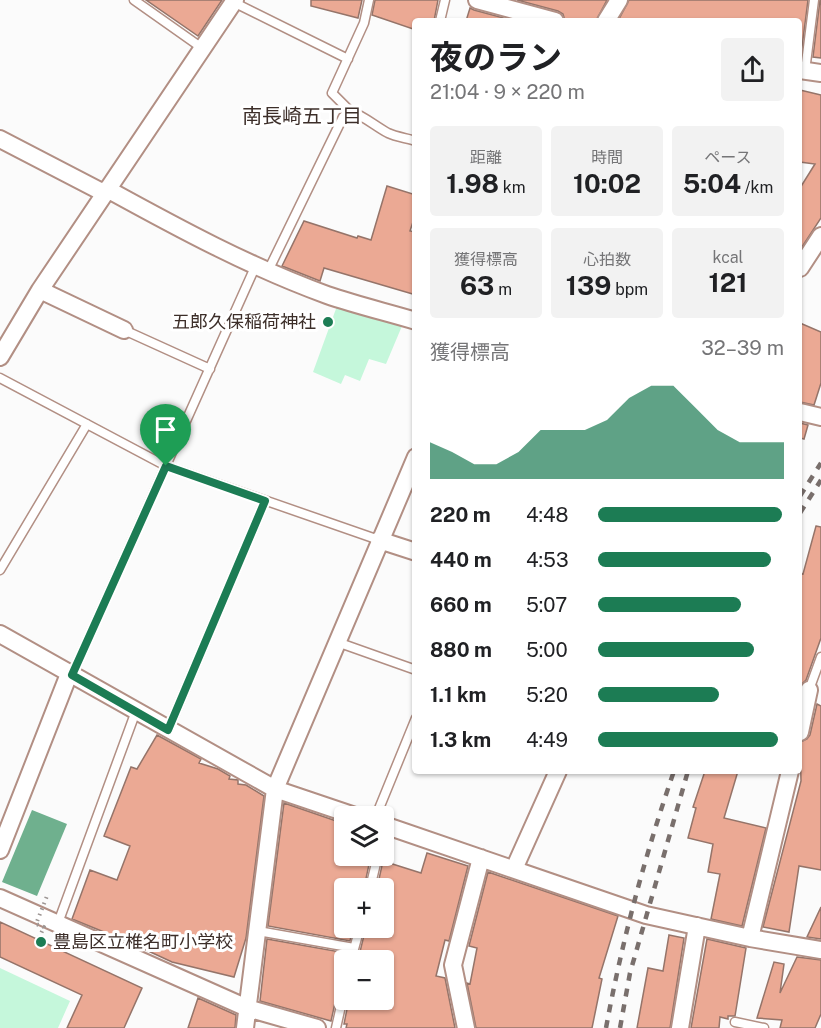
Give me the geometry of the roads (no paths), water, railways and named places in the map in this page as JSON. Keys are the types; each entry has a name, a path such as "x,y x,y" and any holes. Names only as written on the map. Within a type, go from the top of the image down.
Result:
{"street":[{"path":"477,0 544,18"},
{"path":"608,18 619,0"},
{"path":"0,357 40,290 105,191 234,1"},
{"path":"0,140 262,268 328,296 412,320"},
{"path":"802,263 821,236"},
{"path":"40,290 124,330"},
{"path":"802,412 821,417"},
{"path":"245,1028 275,789 412,466"},
{"path":"380,540 412,551"},
{"path":"0,634 275,789 334,809"},
{"path":"0,850 71,675"},
{"path":"802,724 810,690"},
{"path":"514,869 557,774"},
{"path":"750,938 789,774"},
{"path":"394,829 646,915 750,938 821,950"},
{"path":"466,1028 453,965 481,858"},
{"path":"0,898 247,1008 317,1028"},
{"path":"680,1028 697,926"}],"lane":[{"path":"134,0 202,48"},
{"path":"369,0 364,23 332,93 350,111 391,134 412,139"},
{"path":"441,18 445,0"},
{"path":"809,71 814,0"},
{"path":"234,1 348,59"},
{"path":"71,675 210,369 343,117 350,111"},
{"path":"124,330 210,369"},
{"path":"0,378 166,466 380,540"},
{"path":"0,570 87,424"},
{"path":"168,730 265,501"},
{"path":"336,642 412,669"},
{"path":"810,690 821,657"},
{"path":"58,924 136,711"},
{"path":"389,806 412,731"},
{"path":"258,931 354,948 357,938"},
{"path":"336,1028 340,1010"},
{"path":"735,1022 764,1028"}],"railway":[{"path":"802,493 821,463"},
{"path":"802,510 821,480"},
{"path":"606,1028 635,898 673,774"},
{"path":"620,1028 630,973 687,774"}],"place":[{"name":"五郎久保稲荷神社","path":"328,322"},
{"name":"豊島区立椎名町小学校","path":"41,942"}],"district":[{"name":"南長崎五丁目","path":"302,116"}]}
